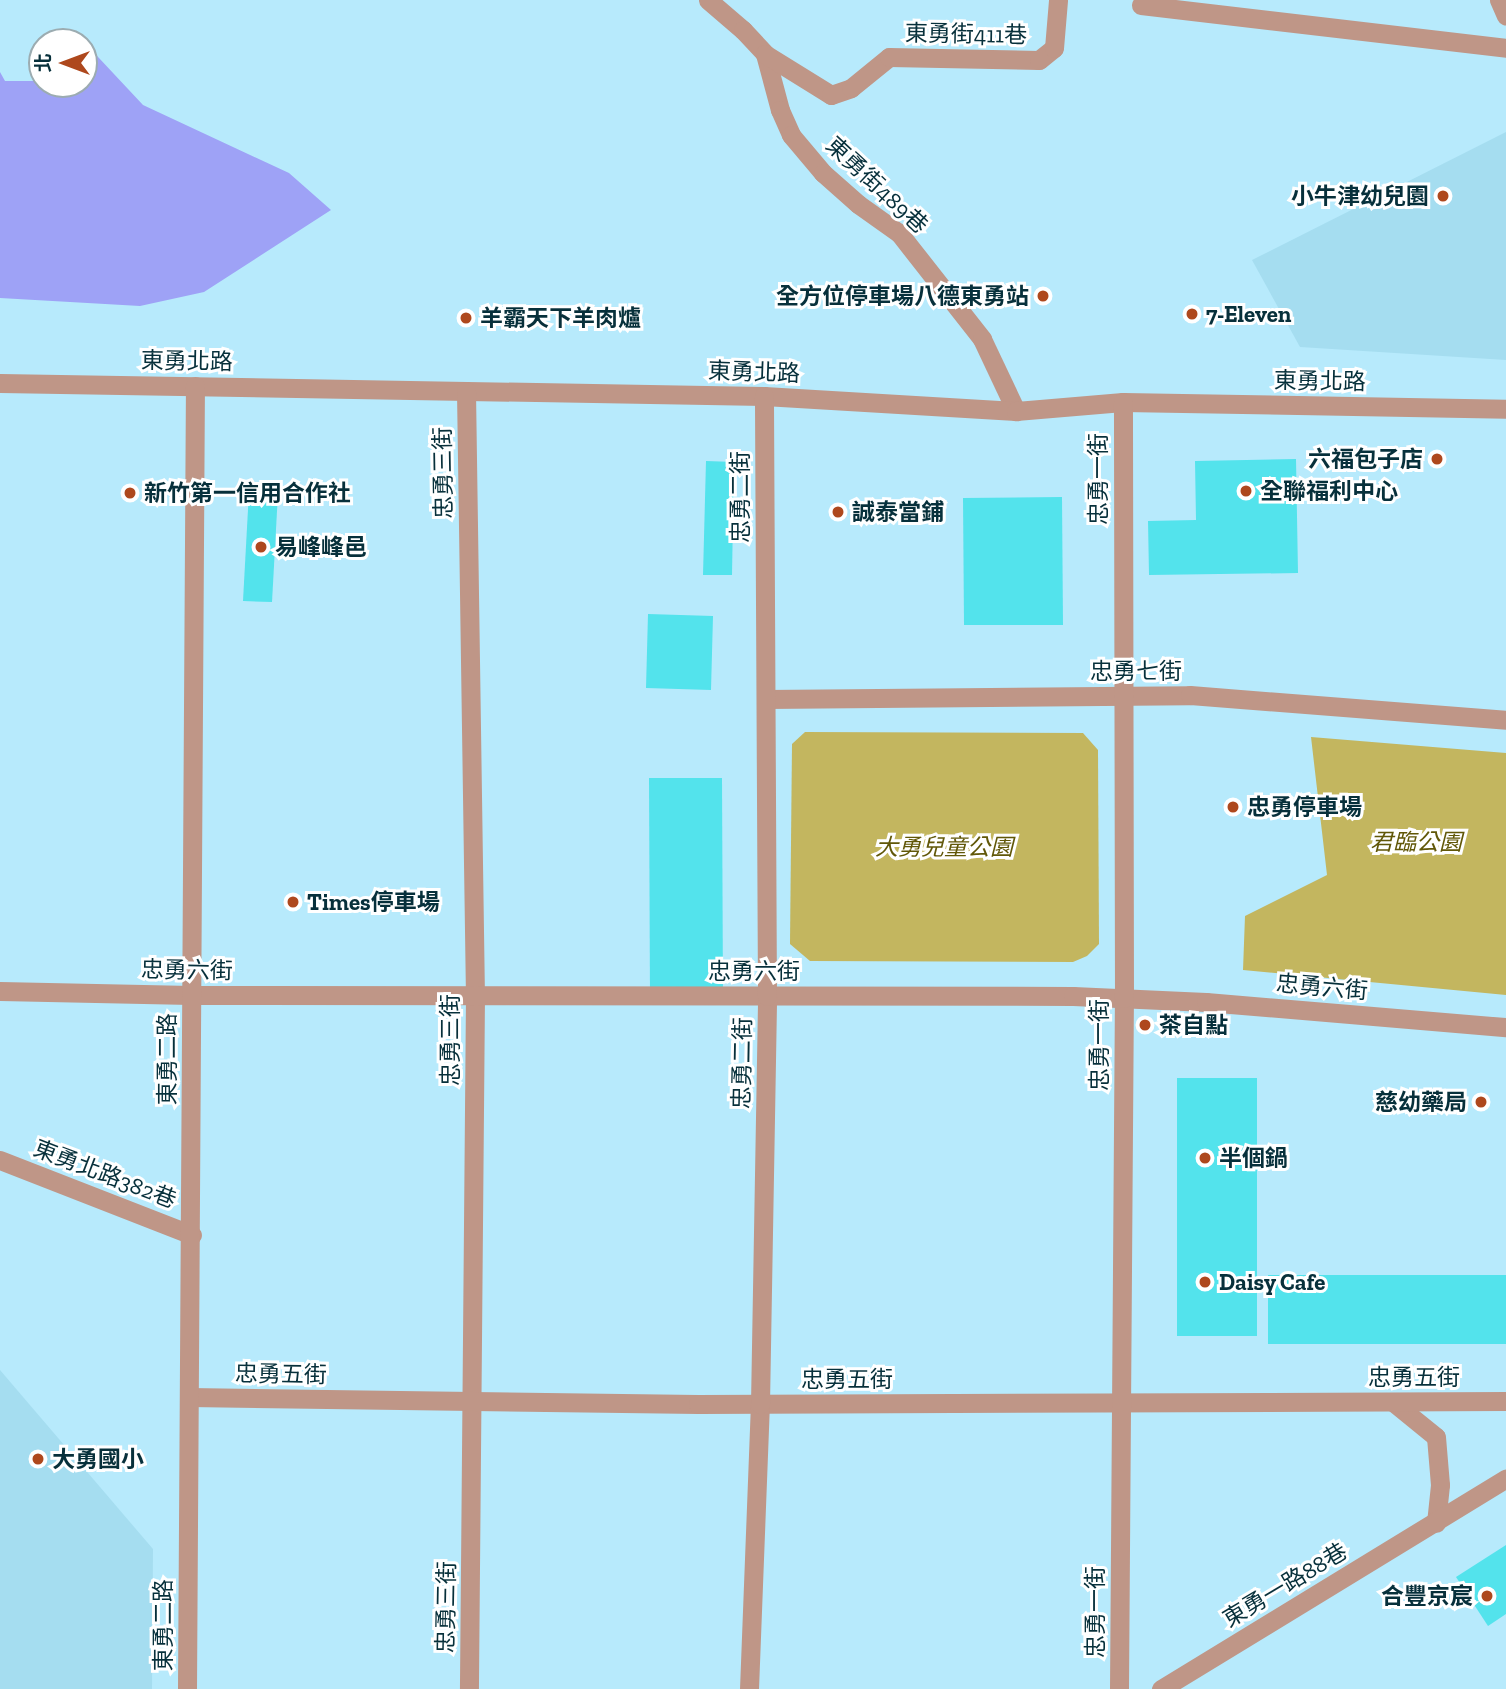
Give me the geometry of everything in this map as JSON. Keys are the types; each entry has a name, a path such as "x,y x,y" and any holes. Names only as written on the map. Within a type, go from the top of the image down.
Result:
{"street":[{"name":"東勇街489巷","path":"708,0 743,30 765,54 780,110 790,135 849,196 900,233 982,339 1016,411"},
{"name":"東勇街411巷","path":"765,54 831,95 851,88 889,57 1039,60 1054,48 1058,0"},
{"path":"1499,0 1506,16"},
{"path":"1141,5 1506,48"},
{"name":"東勇北路","path":"0,383 764,396 1016,411 1122,402 1506,409"},
{"name":"東勇二路","path":"187,1689 192,1235 195,386"},
{"name":"忠勇三街","path":"466,391 475,995 469,1689"},
{"name":"忠勇二街","path":"749,1689 760,1404 768,996 764,396"},
{"name":"忠勇一街","path":"1119,1689 1124,998 1122,402"},
{"name":"忠勇七街","path":"766,699 1189,695 1506,720"},
{"name":"忠勇六街","path":"0,991 191,995 1124,998 1206,1002 1506,1027"},
{"name":"東勇北路382巷","path":"0,1160 192,1235"},
{"name":"忠勇五街","path":"189,1397 760,1404 1506,1401"},
{"path":"1393,1402 1436,1437 1440,1485 1436,1523"},
{"name":"東勇一路88巷","path":"1161,1689 1506,1478"}],"shaded area":[{"name":"小牛津幼兒園","path":"1506,132 1506,360 1300,347 1252,260"},
{"name":"大勇國小","path":"0,1370 153,1549 152,1689 0,1689"}],"green space":[{"name":"大勇兒童公園","path":"805,732 1083,733 1098,750 1099,944 1087,956 1073,962 810,961 790,944 792,744"},
{"name":"君臨公園","path":"1311,737 1506,753 1506,995 1243,970 1245,916 1327,875"}],"water":[{"path":"98,57 143,105 289,173 331,210 204,292 140,306 0,298 0,72 5,81 28,81 28,98 98,98"}],"building":[{"name":"全聯福利中心","path":"1296,459 1298,573 1149,575 1148,521 1196,520 1195,461"},
{"path":"706,461 734,462 732,575 703,575"},
{"name":"易峰峰邑","path":"249,491 278,493 272,602 243,601"},
{"path":"1062,497 1063,625 964,625 963,498"},
{"path":"648,614 713,616 711,690 646,688"},
{"path":"649,778 722,778 723,1001 650,1001"},
{"path":"1177,1078 1257,1078 1257,1336 1177,1336"},
{"path":"1268,1275 1506,1275 1506,1344 1268,1344"},
{"name":"合豐京宸","path":"1506,1545 1506,1614 1488,1626 1456,1577"}],"place":[{"name":"小牛津幼兒園","path":"1443,196"},
{"name":"全方位停車場八德東勇站","path":"1043,296"},
{"name":"7-Eleven","path":"1192,314"},
{"name":"羊霸天下羊肉爐","path":"466,318"},
{"name":"六福包子店","path":"1437,459"},
{"name":"全聯福利中心","path":"1246,491"},
{"name":"新竹第一信用合作社","path":"130,493"},
{"name":"誠泰當鋪","path":"838,512"},
{"name":"易峰峰邑","path":"261,547"},
{"name":"忠勇停車場","path":"1233,807"},
{"name":"Times停車場","path":"293,902"},
{"name":"茶自點","path":"1145,1025"},
{"name":"慈幼藥局","path":"1481,1102"},
{"name":"半個鍋","path":"1205,1158"},
{"name":"Daisy Cafe","path":"1205,1282"},
{"name":"大勇國小","path":"38,1459"},
{"name":"合豐京宸","path":"1487,1596"}]}
